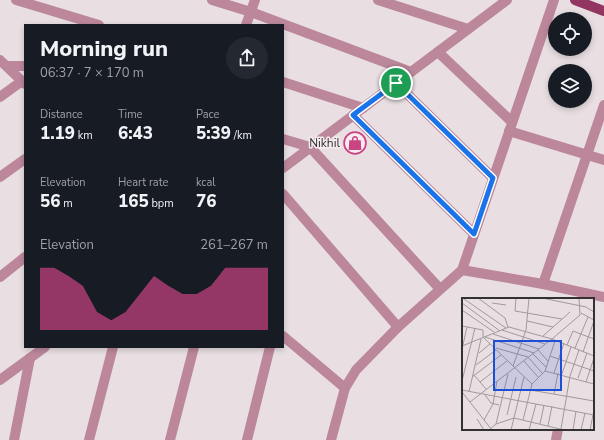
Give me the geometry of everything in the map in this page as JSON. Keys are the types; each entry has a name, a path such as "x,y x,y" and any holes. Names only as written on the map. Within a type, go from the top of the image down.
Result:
{"main road":[{"path":"575,0 604,11"}],"street":[{"path":"16,0 96,24"},
{"path":"212,0 283,24"},
{"path":"246,24 255,0"},
{"path":"378,0 468,29"},
{"path":"284,167 507,0"},
{"path":"331,440 345,388 356,370 398,327 462,270 554,0"},
{"path":"284,24 411,72"},
{"path":"438,52 510,126 604,160"},
{"path":"3,63 24,66"},
{"path":"0,97 23,83 3,63"},
{"path":"284,82 363,108"},
{"path":"396,83 493,178"},
{"path":"543,284 604,105"},
{"path":"353,115 474,234"},
{"path":"284,139 310,147 440,289"},
{"path":"0,177 24,160"},
{"path":"284,195 398,327"},
{"path":"0,276 24,258"},
{"path":"462,270 543,284 584,296 604,297"},
{"path":"284,337 345,388"},
{"path":"0,380 44,348"},
{"path":"89,440 113,348"},
{"path":"170,440 194,348"},
{"path":"247,440 270,348"},
{"path":"14,440 30,358"},
{"path":"556,440 558,430"}],"place":[{"name":"Nikhil","path":"355,143"}],"route":[{"path":"396,83 493,178 474,234 353,115 396,83"}]}
